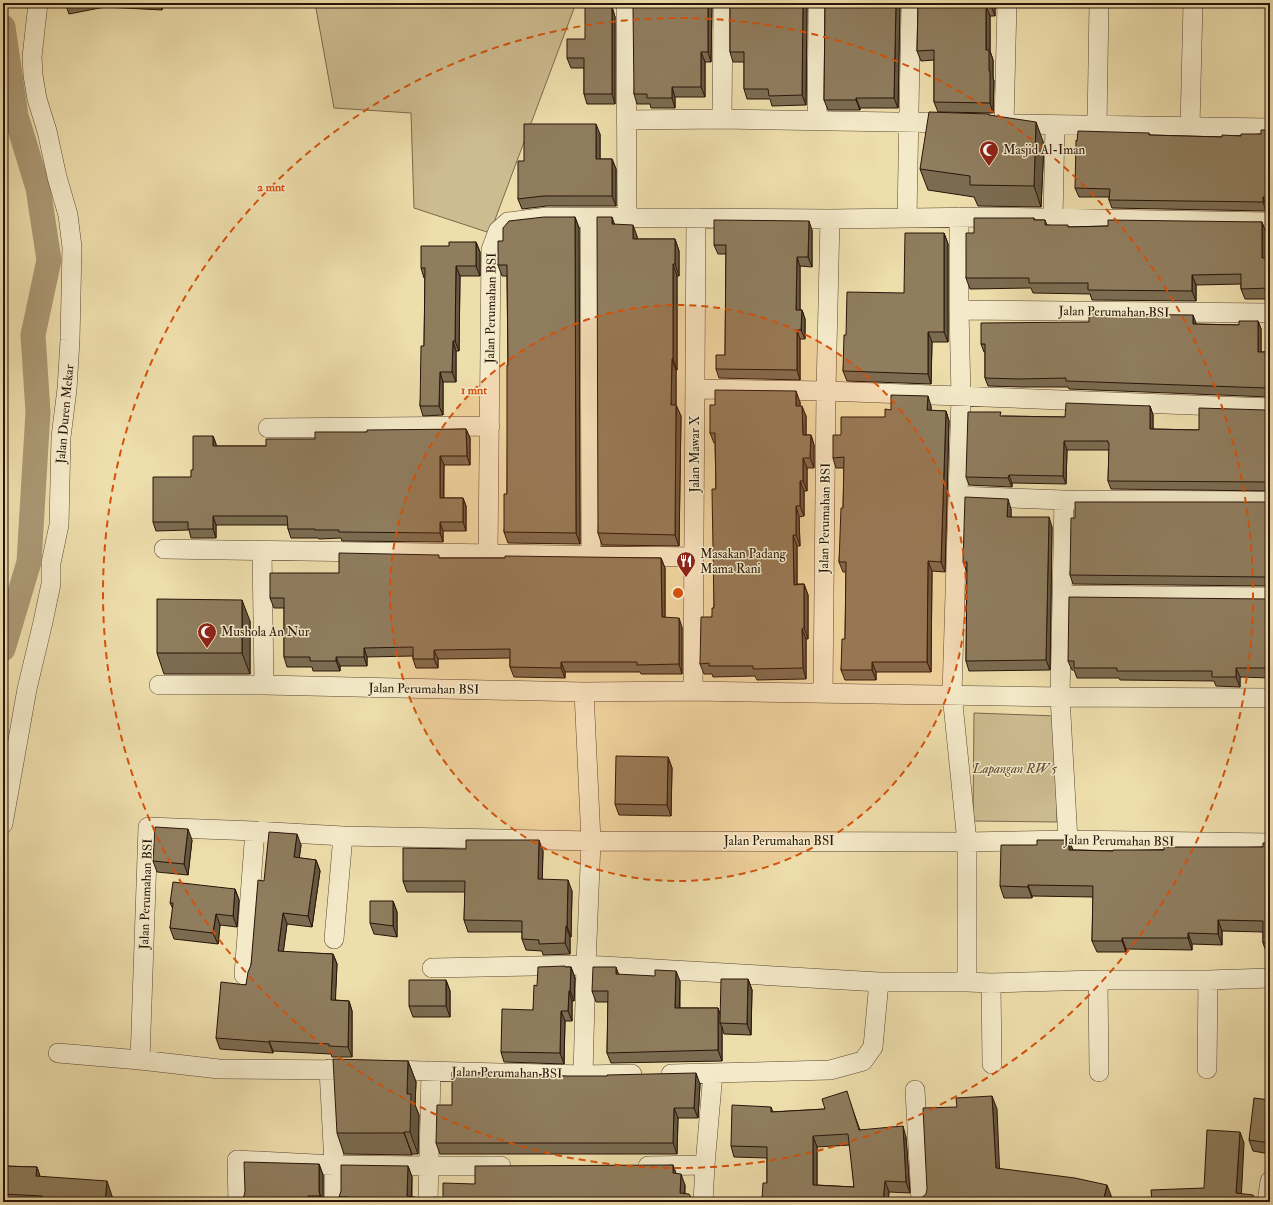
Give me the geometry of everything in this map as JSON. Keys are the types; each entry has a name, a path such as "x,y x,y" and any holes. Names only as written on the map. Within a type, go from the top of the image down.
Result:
{"street":[{"name":"Jalan Duren Mekar","path":"4,818 27,690 43,622 50,584 51,563 59,525 62,437 71,326 72,247 68,215 57,177 47,131 37,100 33,75 32,57 38,3"},
{"path":"626,3 627,217"},
{"path":"722,119 723,3"},
{"path":"817,120 818,3"},
{"path":"907,218 911,3"},
{"path":"988,124 1007,3"},
{"path":"1097,126 1099,3"},
{"path":"1190,126 1192,3"},
{"path":"626,120 817,120 1056,126 1190,126 1270,128"},
{"path":"1053,218 1056,126"},
{"name":"Jalan Perumahan BSI","path":"488,554 491,250 498,232 508,222 547,218 627,217 830,219 989,216 1270,222"},
{"path":"959,217 961,396 952,694 967,842 967,982"},
{"path":"590,218 591,555"},
{"name":"Jalan Mawar X","path":"693,691 696,218"},
{"name":"Jalan Perumahan BSI","path":"823,692 826,391 830,219"},
{"name":"Jalan Perumahan BSI","path":"959,310 1270,313"},
{"path":"695,389 826,391 1270,408"},
{"path":"268,428 490,426"},
{"path":"958,496 1064,500 1270,501"},
{"path":"1064,500 1060,696 1068,840"},
{"path":"164,549 694,556"},
{"path":"262,551 264,685"},
{"path":"1062,595 1270,597"},
{"name":"Jalan Perumahan BSI","path":"159,685 264,685 584,692 823,692 1270,698"},
{"path":"583,1075 591,841 584,692"},
{"name":"Jalan Perumahan BSI","path":"140,1060 148,827 343,836 591,841 967,842 1068,840 1270,843"},
{"path":"244,975 255,831"},
{"path":"334,939 343,836"},
{"path":"432,968 586,965 879,982 991,983 1270,978"},
{"path":"1098,980 1099,1072"},
{"path":"1207,1069 1208,980"},
{"name":"Jalan Perumahan BSI","path":"58,1053 219,1069 329,1069 583,1075 830,1070 863,1062 873,1047 879,982"},
{"path":"991,983 992,1064"},
{"path":"329,1069 334,1165 334,1202"},
{"path":"428,1202 431,1071"},
{"path":"703,1202 713,1073"},
{"path":"915,1090 920,1202"},
{"path":"238,1202 237,1160 334,1165 519,1166"},
{"path":"629,1166 705,1165"},
{"path":"1267,1202 1270,1181"}],"green space":[{"path":"315,3 576,3 490,233 414,208 411,113 334,108"},
{"name":"Lapangan RW 5","path":"974,713 1057,716 1057,822 973,821"}],"building":[{"path":"638,3 708,3 708,52 701,52 701,87 672,87 672,98 647,98 647,94 634,94 633,7 638,7"},
{"path":"730,3 803,3 802,95 769,96 768,89 744,89 744,52 730,52"},
{"path":"825,3 896,3 894,98 824,100"},
{"path":"918,3 991,3 991,6 986,6 986,50 989,50 990,103 934,102 934,50 917,51"},
{"path":"585,7 612,7 612,94 584,94 584,58 567,58 567,39 585,39"},
{"name":"Masjid Al-Iman","path":"929,112 989,114 1036,122 1034,186 970,185 970,176 920,169"},
{"path":"524,124 596,124 596,159 612,159 612,196 543,196 518,199 518,161 524,161"},
{"path":"1261,130 1270,130 1270,197 1263,197 1263,202 1109,200 1110,189 1075,188 1076,140 1077,141 1078,131 1222,137 1222,135 1241,136 1241,134 1261,134"},
{"path":"544,217 575,217 576,533 504,532 504,494 507,494 507,265 498,265 498,241 503,241 503,228 509,221"},
{"path":"597,217 612,217 612,224 633,225 633,239 675,239 675,264 673,264 673,359 671,405 676,405 675,535 598,533"},
{"path":"974,218 1034,218 1034,220 1045,220 1045,225 1068,225 1068,227 1108,226 1108,220 1262,222 1262,258 1270,258 1270,288 1241,289 1241,274 1192,275 1192,291 1088,290 1088,283 1029,283 1029,278 966,278 966,233 974,233"},
{"path":"714,220 809,221 808,257 797,257 796,310 802,310 801,330 797,330 797,370 716,369 716,355 725,355 726,245 714,245"},
{"path":"905,233 944,233 944,332 928,332 928,374 843,371 847,292 904,293"},
{"path":"449,242 476,242 476,266 456,266 455,341 453,341 452,372 440,372 439,406 420,406 421,346 424,346 425,268 421,268 421,246 449,246"},
{"path":"1089,314 1193,315 1193,324 1239,325 1239,321 1258,321 1258,352 1270,352 1270,389 1066,381 1066,378 985,378 985,344 981,344 981,323 1089,322"},
{"path":"715,390 796,391 796,406 802,406 803,435 811,435 810,458 803,458 803,481 800,481 800,506 796,506 796,535 793,535 794,585 804,584 804,628 802,629 803,668 753,669 753,666 709,666 709,663 700,664 701,617 712,617 712,608 714,608 712,489 716,489 715,433 710,433 710,405 715,405"},
{"path":"891,395 928,396 927,410 946,411 941,562 928,561 927,662 872,662 872,670 841,670 842,639 845,639 846,562 839,562 841,508 843,508 844,457 833,458 833,435 841,435 841,417 885,417 885,409 891,410"},
{"path":"1066,403 1150,406 1150,429 1199,430 1199,408 1270,410 1270,482 1108,481 1108,441 1064,441 1063,476 1009,475 1008,478 966,477 968,412 1001,412 1000,416 1065,417"},
{"path":"466,429 467,456 440,456 440,498 463,498 463,522 440,522 440,533 339,532 339,530 288,529 287,516 213,516 213,529 188,529 188,522 153,522 153,477 191,477 191,470 193,470 193,436 213,436 213,446 266,446 266,439 315,439 315,432"},
{"path":"965,497 1008,499 1007,517 1049,517 1046,660 966,661 967,562 963,562"},
{"path":"1075,502 1270,502 1270,578 1070,575 1071,518 1075,518"},
{"path":"339,553 439,555 439,558 505,558 505,556 661,558 662,617 679,618 679,664 637,665 637,662 561,662 561,668 510,667 510,649 434,650 434,659 413,659 413,647 364,648 364,657 336,657 336,661 310,661 310,657 284,657 284,598 270,598 270,573 339,573"},
{"path":"1069,597 1270,598 1270,668 1236,668 1236,677 1212,677 1212,671 1117,671 1117,668 1074,668 1074,661 1068,661"},
{"path":"157,599 242,600 242,653 157,653"},
{"path":"616,756 668,757 667,805 615,804"},
{"path":"155,827 188,829 184,864 153,861"},
{"path":"269,832 297,834 294,857 316,860 308,916 283,913 278,951 333,954 331,1000 349,1001 348,1047 329,1046 329,1044 216,1038 221,982 246,985 248,972 251,965 258,880 264,881"},
{"path":"466,840 539,840 538,879 568,880 565,943 539,944 539,940 522,939 522,921 464,920 465,881 403,881 403,848 466,849"},
{"path":"1037,840 1069,840 1069,850 1113,851 1164,850 1164,847 1263,847 1263,843 1270,843 1270,943 1263,943 1263,921 1218,920 1218,934 1188,933 1188,938 1122,938 1122,941 1092,941 1093,886 1000,886 1001,845 1037,845"},
{"path":"173,882 235,889 233,916 216,914 213,933 170,928 173,903 170,903"},
{"path":"370,901 393,901 393,926 370,923"},
{"path":"538,967 571,967 570,991 568,1011 561,1011 560,1053 501,1052 502,1009 533,1010 534,985 537,986"},
{"path":"593,967 616,967 616,974 655,976 655,970 676,971 675,1008 718,1008 718,1050 607,1053 608,991 592,991"},
{"path":"721,979 748,979 747,1024 720,1023"},
{"path":"409,980 446,980 446,1006 409,1006"},
{"path":"333,1059 408,1061 407,1094 411,1094 410,1132 337,1133"},
{"path":"452,1072 559,1076 696,1073 694,1108 674,1108 673,1143 436,1143 437,1105 452,1105"},
{"path":"847,1091 859,1130 903,1126 906,1182 885,1181 883,1202 767,1202 767,1200 762,1199 763,1183 767,1183 767,1147 731,1146 732,1105 771,1107 771,1112 825,1109 822,1099","holes":["848,1134 854,1187 813,1185 813,1136"]},
{"path":"992,1096 996,1168 1075,1178 1107,1185 1103,1202 920,1202 920,1199 926,1194 927,1189 923,1108 957,1107 956,1098"},
{"path":"1254,1098 1270,1100 1270,1143 1249,1140"},
{"path":"1207,1130 1240,1132 1236,1193 1253,1195 1257,1200 1262,1202 1152,1202 1151,1190 1204,1188"},
{"path":"244,1162 319,1164 320,1196 308,1196 308,1202 241,1202 245,1191"},
{"path":"341,1165 408,1166 407,1196 415,1197 419,1201 424,1202 377,1202 377,1199 348,1199 348,1197 339,1197 341,1191"},
{"path":"673,1165 673,1173 681,1174 680,1193 689,1194 693,1200 696,1201 696,1202 424,1202 429,1201 433,1197 443,1198 443,1183 475,1184 475,1166"},
{"path":"3,1166 37,1167 36,1176 107,1181 105,1202 42,1202 42,1196 3,1194"}],"waterway":[{"path":"3,27 16,116 38,188 49,260 33,335 38,412 29,562 3,649"}],"place":[{"name":"Masjid Al-Iman","path":"989,167"},
{"name":"Masakan Padang Mama Rani","path":"686,578"},
{"name":"Mushola An Nur","path":"207,649"}]}
